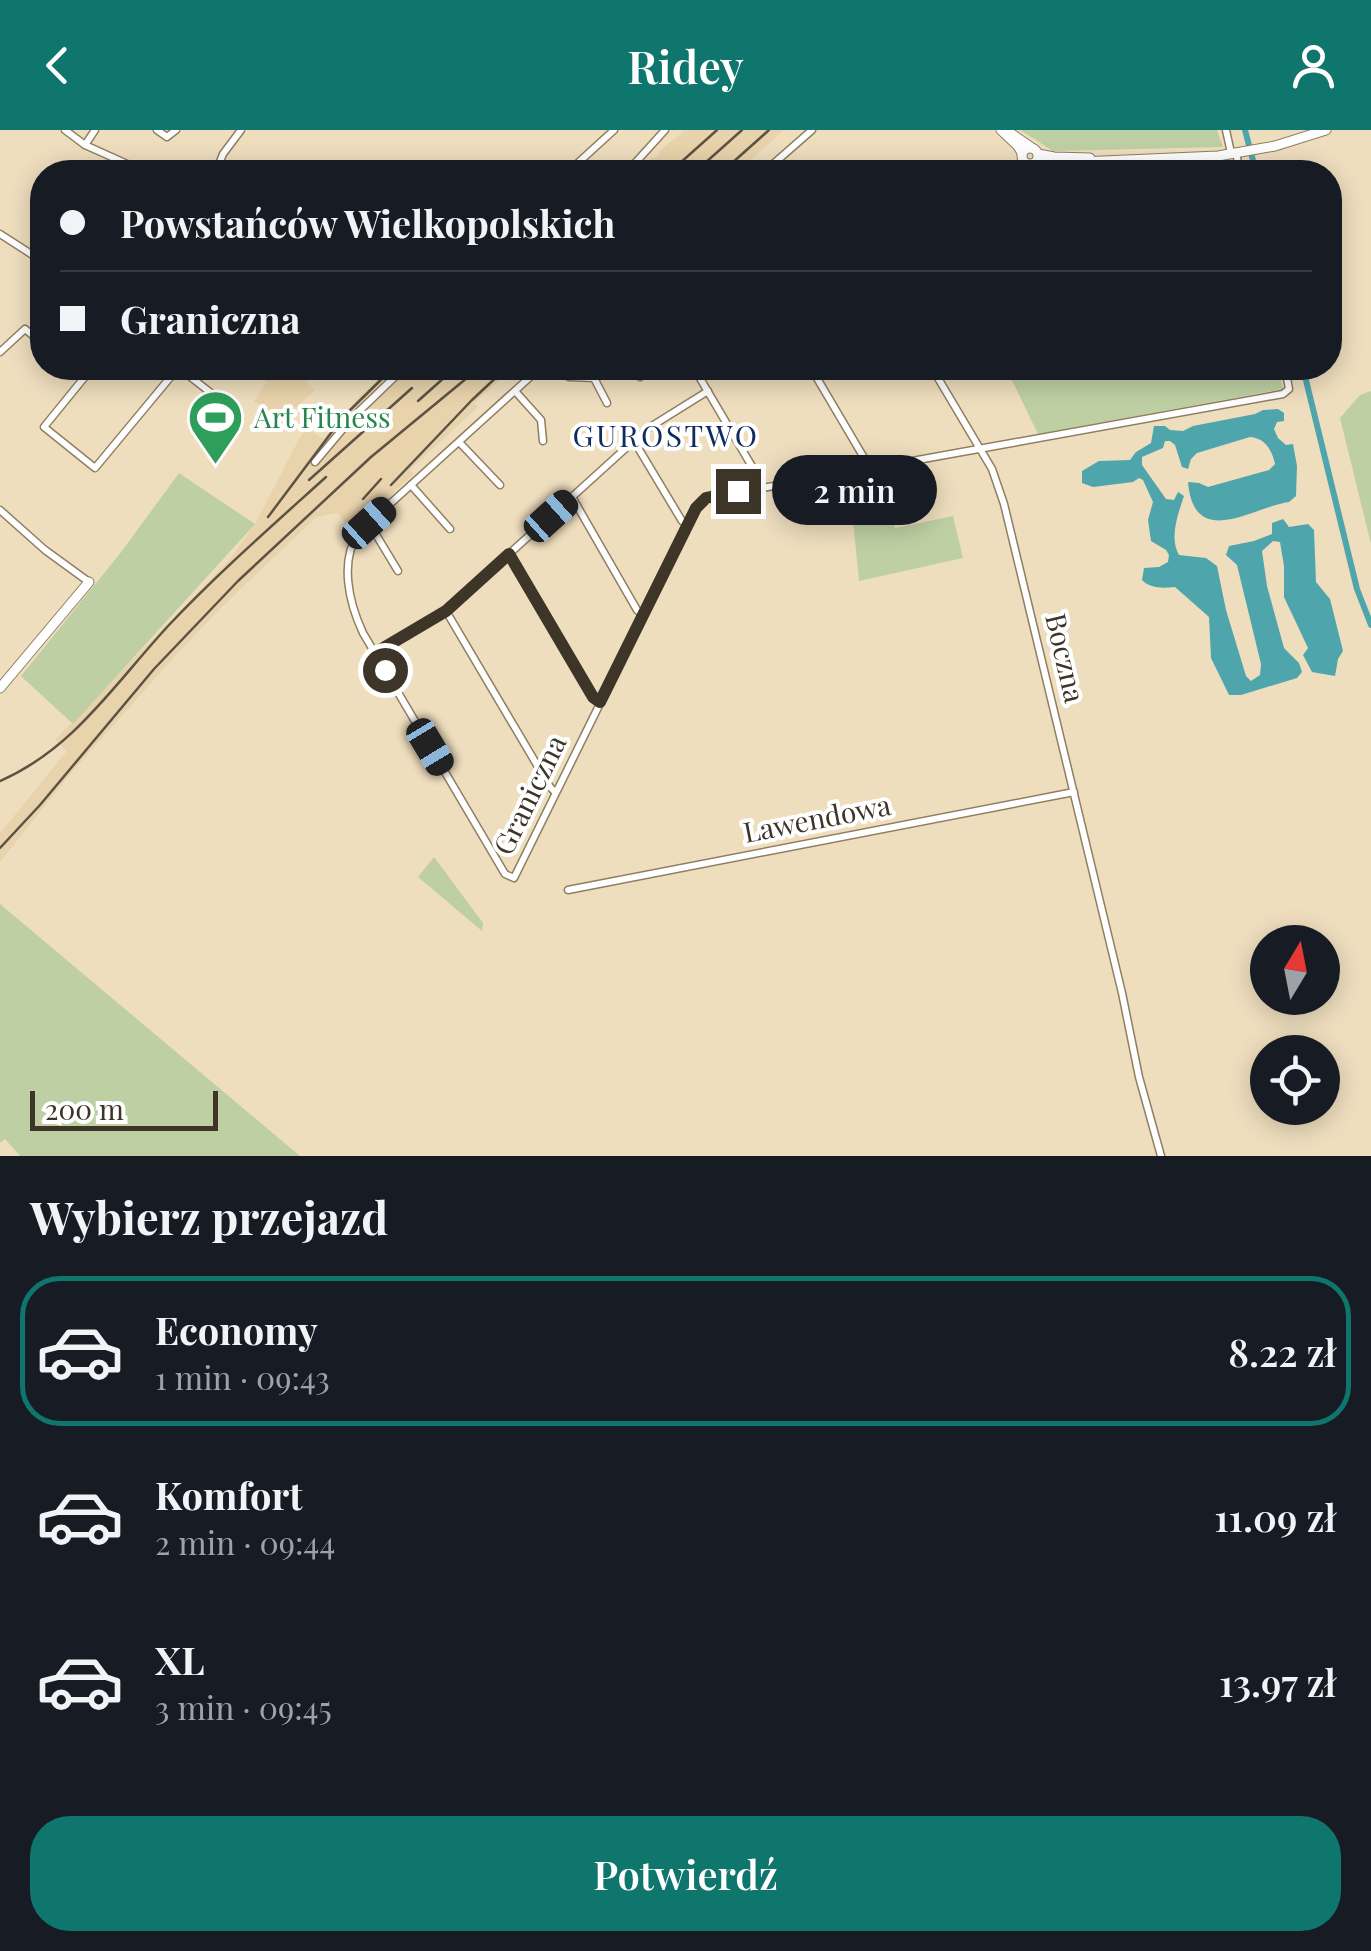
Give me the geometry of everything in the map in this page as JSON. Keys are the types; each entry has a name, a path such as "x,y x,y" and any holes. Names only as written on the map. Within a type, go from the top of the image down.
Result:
{"street":[{"path":"66,130 85,145 118,160"},
{"path":"85,145 95,130"},
{"path":"158,130 167,137 176,130"},
{"path":"220,160 241,130"},
{"path":"581,160 614,130"},
{"path":"639,160 665,130"},
{"path":"778,160 812,130"},
{"path":"1004,130 1029,157"},
{"path":"1226,130 1237,160"},
{"path":"1120,160 1235,153 1326,130"},
{"path":"1024,160 1098,160"},
{"path":"0,234 30,254"},
{"path":"0,352 25,329 30,333"},
{"path":"82,380 44,427 95,468 169,380"},
{"path":"194,380 220,400"},
{"path":"315,462 392,380"},
{"path":"527,380 355,538 348,575 354,611 375,653 446,611 634,440 662,418 708,392"},
{"path":"595,380 607,403"},
{"path":"701,380 764,487"},
{"path":"818,380 870,468"},
{"name":"Boczna","path":"939,380 998,483 1161,1156"},
{"name":"Graniczna","path":"375,653 505,874 514,878 696,508 706,498 1283,394 1289,389 1287,380"},
{"path":"515,391 541,420 543,442"},
{"path":"634,440 682,521 688,524"},
{"path":"459,442 500,486"},
{"path":"410,486 450,528"},
{"path":"572,497 636,610 644,615"},
{"path":"0,510 89,582 0,688"},
{"path":"369,523 398,571"},
{"path":"509,554 593,697 600,702"},
{"path":"446,611 555,792"},
{"name":"Lawendowa","path":"568,890 1074,792"}],"shaded area":[{"path":"685,130 784,130 751,160 649,160"},
{"path":"263,380 306,380 315,390 281,421 254,401 266,382"},
{"path":"377,380 500,380 474,403 478,407 410,470 414,474 355,528 350,528 337,513 316,517 221,608 72,772 0,862 0,833 67,751 55,740 231,558 255,524 307,428 323,439"}],"green space":[{"path":"1020,130 1217,130 1223,147 1053,151"},
{"path":"1012,380 1281,380 1283,389 1038,434"},
{"path":"1371,391 1371,544 1340,418 1360,395"},
{"path":"179,473 255,524 73,724 21,676"},
{"path":"889,505 895,528 953,516 963,558 859,581 852,511"},
{"path":"434,857 483,923 482,931 418,877"},
{"path":"0,904 300,1156 20,1156 5,1139 0,1143"}],"water":[{"path":"1278,409 1284,413 1284,421 1277,422 1274,429 1286,445 1293,444 1297,466 1296,496 1289,502 1227,520 1201,515 1193,503 1188,482 1208,487 1269,470 1275,464 1267,446 1255,438 1197,453 1188,469 1182,467 1170,441 1142,457 1142,465 1166,499 1174,500 1178,492 1184,496 1176,526 1176,548 1179,555 1206,558 1217,566 1226,610 1246,676 1251,681 1260,675 1261,664 1237,565 1226,555 1229,546 1272,534 1272,523 1283,519 1289,527 1308,524 1314,530 1316,582 1330,599 1343,651 1335,676 1312,672 1303,655 1308,648 1284,597 1280,542 1273,541 1262,551 1267,586 1284,648 1302,672 1297,678 1229,695 1211,658 1209,617 1175,587 1162,588 1142,580 1144,568 1159,567 1168,562 1169,555 1151,541 1148,520 1153,502 1143,480 1093,487 1082,483 1082,471 1099,461 1130,460 1151,443 1154,426 1183,431"}],"waterway":[{"path":"1245,130 1253,160"},
{"path":"1306,380 1357,589 1371,625"}],"railway":[{"path":"683,160 717,130"},
{"path":"708,160 742,130"},
{"path":"735,160 769,130"},
{"path":"268,517 343,417 381,380"},
{"path":"418,401 442,380"},
{"path":"0,848 154,669 238,581 371,457 464,380"},
{"path":"391,485 493,380"},
{"path":"309,480 412,388"},
{"path":"0,781 72,733 188,606 326,477"},
{"path":"363,499 381,479"}],"place":[{"name":"Art Fitness","path":"215,467"}],"district":[{"name":"GUROSTWO","path":"666,437"}],"route":[{"path":"385,670 375,653 446,611 509,554 593,697 600,702 696,508 706,498 738,491"}]}
